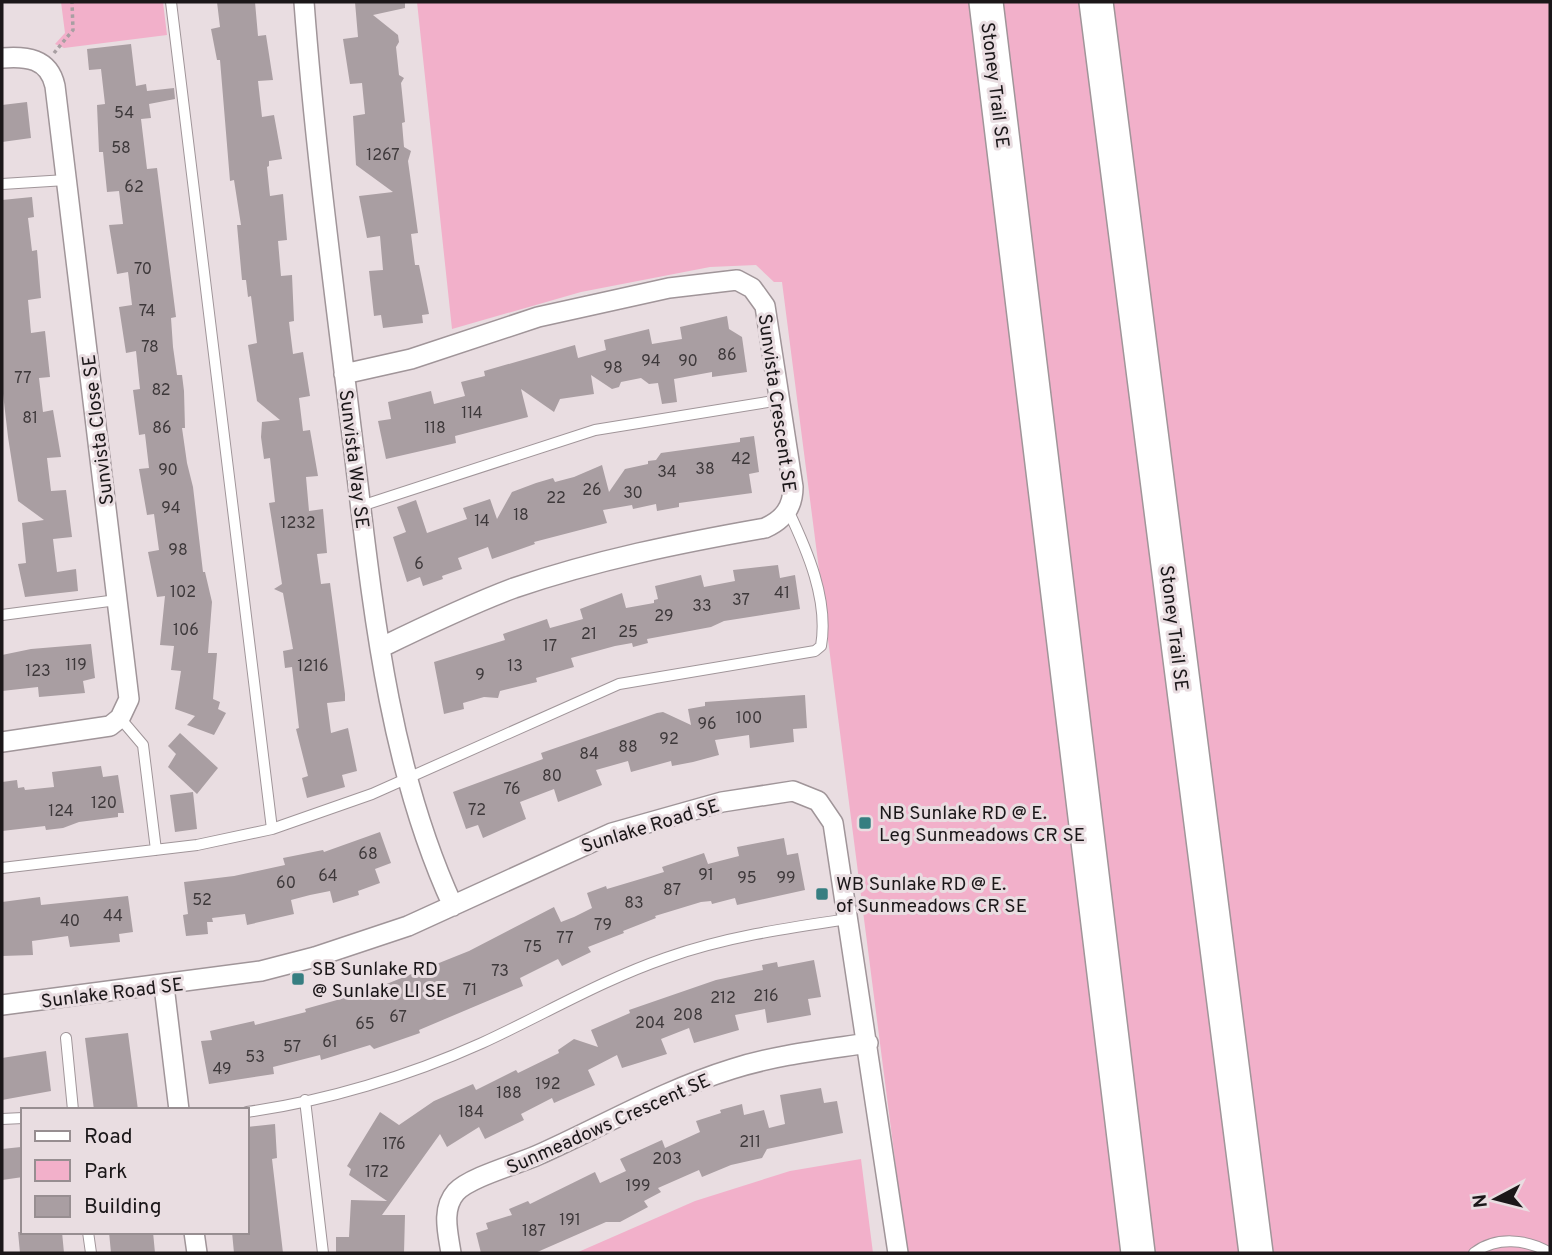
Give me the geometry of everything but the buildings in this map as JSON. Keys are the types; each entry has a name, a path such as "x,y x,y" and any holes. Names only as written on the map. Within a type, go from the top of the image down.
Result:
{"highway":[{"path":"971,2 1042,458"},
{"name":"Stoney Trail SE","path":"986,2 1138,1253"},
{"name":"Stoney Trail SE","path":"1096,2 1256,1253"},
{"path":"1117,2 1133,305"}],"street":[{"name":"Sunvista Way SE","path":"303,2 344,374 382,647 406,778 423,835 453,906"},
{"path":"2,58 29,57 43,64"},
{"name":"Sunvista Close SE","path":"43,64 55,86 129,699 120,718"},
{"name":"Sunvista Crescent SE","path":"344,374 401,362 482,334 580,307 669,288 737,280 752,288 765,306 793,487 788,510 777,523 765,528 607,560 514,589 449,615 382,647"},
{"path":"2,741 101,730 120,718"},
{"name":"Sunlake Road SE","path":"2,1005 164,986 261,971 315,957 369,940 453,906 571,849 612,833 722,802 793,791 818,802 833,823 898,1253"},
{"path":"164,986 179,1108"},
{"name":"Sunmeadows Crescent SE","path":"451,1253 447,1211 449,1202 462,1187 539,1155 661,1095 696,1082 767,1060 868,1043"},
{"path":"194,1234 197,1253"}],"lane":[{"path":"171,2 272,829"},
{"path":"2,184 66,180"},
{"path":"361,506 595,429 780,400"},
{"path":"2,868 197,845 272,829 313,817 619,684 815,651 821,646 824,632 816,586 810,560 788,510"},
{"path":"2,615 117,600"},
{"path":"120,718 143,745 156,850"},
{"path":"248,1112 377,1082 479,1044 618,977 666,957 770,930 849,919"},
{"path":"66,1038 73,1108"},
{"path":"305,1100 323,1253"},
{"path":"2,1119 21,1118"},
{"path":"88,1234 91,1253"},
{"path":"1474,1253 1490,1244 1514,1241 1537,1246 1550,1253"}],"path":[{"path":"43,64 73,30 72,2"}],"green space":[{"path":"61,2 163,2 167,35 64,48 55,44 65,33"},
{"path":"417,2 1550,2 1550,1253 907,1253 782,282 774,282 756,265 710,267 581,292 452,329"},
{"path":"861,1159 873,1253 576,1253 695,1201 790,1171"}],"place":[{"name":"NB Sunlake RD @ E. Leg Sunmeadows CR SE","path":"865,823"},
{"name":"WB Sunlake RD @ E. of Sunmeadows CR SE","path":"822,894"},
{"name":"SB Sunlake RD @ Sunlake LI SE","path":"298,979"}]}
